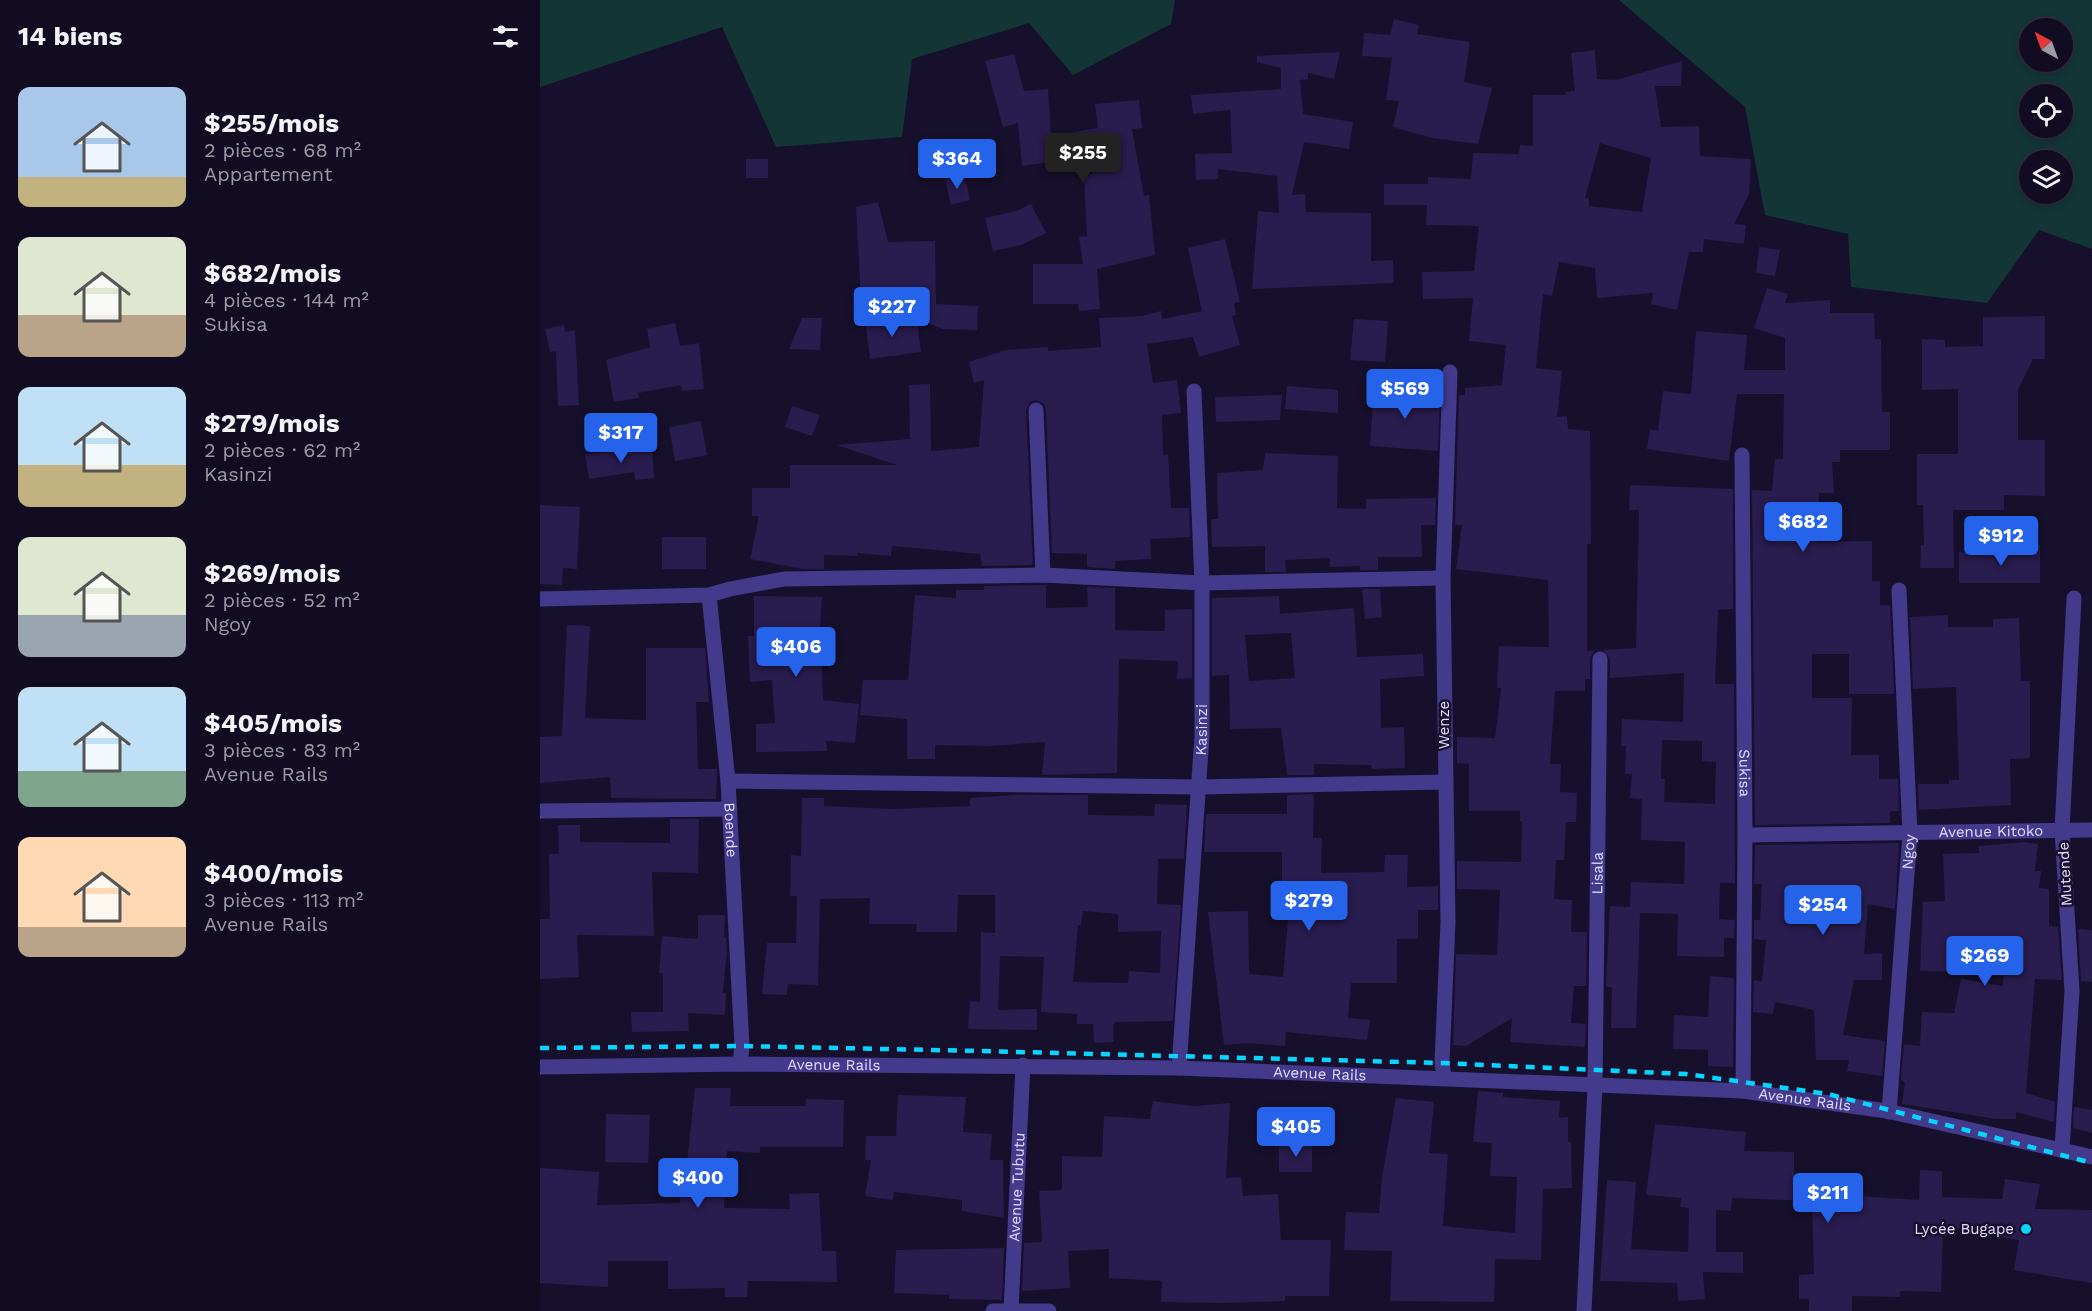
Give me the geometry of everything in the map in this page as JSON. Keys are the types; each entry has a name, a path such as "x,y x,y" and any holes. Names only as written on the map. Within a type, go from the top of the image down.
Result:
{"street":[{"name":"Wenze","path":"1444,1077 1442,1063 1448,922 1443,578 1450,372"},
{"name":"Kasinzi","path":"1179,1068 1202,736 1202,583 1194,391"},
{"path":"1036,410 1043,575"},
{"name":"Sukisa","path":"1742,455 1745,835 1743,1090"},
{"path":"540,599 709,596 730,589 784,579 1043,575 1202,583 1443,578"},
{"name":"Ngoy","path":"1889,1112 1910,834 1899,590"},
{"name":"Boende","path":"709,596 730,809 742,1046 740,1064"},
{"name":"Mutende","path":"2062,1149 2072,991 2062,830 2074,598"},
{"name":"Lisala","path":"1584,1311 1595,1086 1593,1068 1600,659"},
{"path":"728,781 1199,787 1445,782"},
{"path":"540,811 730,809"},
{"name":"Avenue Kitoko","path":"1745,835 2092,830"},
{"name":"Avenue Rails","path":"540,1067 740,1064 1023,1065 1444,1077 1595,1086 1743,1090 1889,1112 2092,1157"},
{"name":"Avenue Tubutu","path":"1011,1310 1023,1065"},
{"path":"993,1311 1049,1311"}],"green space":[{"path":"540,0 1175,0 1171,24 1073,75 1029,23 912,59 902,137 776,147 722,27 540,87"},
{"path":"1619,0 2092,0 2092,249 2039,230 1987,303 1851,287 1848,234 1765,215 1745,107"}],"building":[{"path":"1394,19 1419,25 1417,34 1470,42 1464,82 1492,88 1478,144 1432,138 1393,127 1399,101 1386,100 1392,58 1362,56 1364,33 1390,35"},
{"path":"1595,50 1597,79 1616,80 1682,61 1681,86 1655,86 1661,127 1699,126 1700,156 1751,159 1749,194 1734,224 1746,225 1744,244 1704,239 1703,252 1689,252 1677,310 1651,304 1653,293 1597,298 1595,268 1559,262 1552,296 1543,294 1536,368 1562,371 1557,417 1567,416 1568,429 1590,431 1591,544 1587,544 1587,651 1595,650 1590,658 1590,679 1585,679 1585,691 1555,691 1550,764 1561,764 1560,792 1577,793 1576,822 1566,822 1564,860 1556,860 1554,899 1572,900 1571,932 1587,932 1586,986 1574,986 1571,1023 1586,1024 1585,1047 1510,1042 1512,1018 1466,1046 1453,1045 1456,954 1497,955 1500,890 1457,889 1457,861 1521,862 1522,821 1520,821 1520,811 1469,811 1469,764 1457,763 1457,737 1495,738 1501,688 1497,688 1499,646 1549,647 1548,580 1456,569 1462,525 1455,525 1459,395 1465,395 1465,388 1502,385 1506,345 1469,341 1473,298 1423,299 1422,272 1474,271 1479,226 1426,225 1427,205 1384,205 1384,184 1428,184 1428,177 1471,179 1473,153 1519,154 1520,145 1533,146 1533,95 1566,95 1565,92 1575,91 1571,53","holes":["1600,143 1651,158 1642,212 1589,206 1589,198 1585,198"]},
{"path":"1340,52 1334,79 1308,73 1308,79 1300,80 1303,114 1353,122 1349,149 1304,142 1292,195 1305,194 1306,212 1371,213 1371,261 1393,260 1394,283 1252,289 1258,211 1279,213 1277,176 1218,169 1218,179 1196,180 1195,154 1232,153 1230,110 1193,114 1191,95 1281,89 1281,68 1257,62 1257,56"},
{"path":"1014,54 1024,91 1048,89 1051,136 1098,128 1095,104 1139,100 1142,128 1132,129 1144,196 1149,195 1155,255 1097,269 1100,309 1079,311 1078,304 1033,304 1033,264 1083,264 1079,237 1087,236 1084,177 1111,164 1084,167 1083,157 1022,166 1018,123 1003,127 985,61"},
{"path":"746,159 768,159 768,178 746,178"},
{"path":"964,175 970,200 951,205 945,179"},
{"path":"878,202 888,242 935,241 936,304 978,306 977,330 943,329 861,298 856,207"},
{"path":"1031,204 1046,233 1021,245 993,251 985,218 1016,211"},
{"path":"1225,239 1240,302 1234,303 1236,315 1232,316 1240,345 1199,357 1193,337 1147,344 1153,383 1177,380 1181,413 1162,415 1163,455 1168,454 1171,508 1189,508 1190,537 1150,539 1151,559 1115,561 1115,569 1087,567 1087,554 1052,553 1046,410 1044,404 1036,400 1030,402 1026,410 1033,565 982,566 980,554 892,546 891,556 858,553 857,556 824,555 824,569 802,569 750,559 759,516 752,516 752,488 790,488 790,465 897,465 837,445 910,439 909,385 930,384 931,451 979,447 984,380 974,383 969,362 1006,350 1048,347 1048,351 1101,347 1099,318 1142,316 1161,311 1162,319 1202,311 1188,248"},
{"path":"1759,247 1780,250 1775,276 1756,273"},
{"path":"1767,288 1788,294 1785,303 1830,300 1830,313 1874,313 1875,339 1881,339 1882,412 1890,412 1890,450 1840,450 1840,462 1832,462 1834,493 1819,493 1818,542 1872,541 1872,581 1880,581 1880,605 1890,605 1894,690 1893,694 1849,694 1849,654 1812,654 1812,698 1852,698 1851,755 1879,755 1879,779 1898,779 1899,811 1890,811 1890,823 1755,825 1752,490 1772,491 1775,459 1783,459 1784,394 1737,394 1729,461 1647,449 1650,429 1658,431 1663,391 1691,394 1696,331 1747,335 1744,370 1785,370 1785,338 1754,328"},
{"path":"2045,316 2045,359 2033,359 2018,390 2018,440 2045,440 2045,496 2004,495 2004,510 1953,510 1954,568 1920,568 1921,545 1924,545 1923,505 1917,505 1917,454 1958,454 1958,389 1922,390 1922,339 1945,340 1945,347 1983,346 1983,317"},
{"path":"802,318 822,318 820,350 789,349"},
{"path":"1354,319 1388,321 1385,362 1350,360"},
{"path":"865,320 917,321 921,352 870,359"},
{"path":"675,323 680,346 699,343 704,389 682,391 681,385 638,393 639,398 614,402 606,360 650,347 647,329"},
{"path":"564,325 565,332 575,330 579,405 558,406 556,351 550,352 545,329"},
{"path":"1287,386 1338,390 1338,413 1285,409"},
{"path":"1374,388 1440,393 1438,451 1370,446"},
{"path":"1282,395 1280,420 1216,422 1215,397"},
{"path":"792,406 820,415 812,436 785,427"},
{"path":"701,421 707,455 675,461 669,427"},
{"path":"652,449 654,478 635,480 634,472 589,479 585,454"},
{"path":"1265,453 1338,456 1337,508 1366,509 1366,499 1436,498 1435,525 1421,525 1422,557 1378,557 1378,570 1360,570 1360,566 1330,567 1330,558 1285,560 1286,572 1265,572 1265,546 1212,547 1211,519 1218,519 1217,473 1263,470"},
{"path":"1630,485 1733,489 1733,609 1718,610 1715,684 1734,684 1735,883 1720,883 1719,919 1735,920 1734,938 1724,938 1724,957 1677,956 1678,914 1640,913 1636,1028 1611,1028 1612,987 1606,987 1610,906 1630,907 1631,882 1684,884 1685,842 1641,840 1642,799 1630,798 1632,774 1625,774 1626,746 1621,746 1622,719 1683,722 1684,673 1610,678 1610,659 1603,650 1636,648 1639,510 1629,510","holes":["1662,740 1702,741 1702,761 1716,762 1715,804 1664,802 1665,779 1661,779"]},
{"path":"540,505 580,507 577,569 563,568 562,585 540,584"},
{"path":"662,537 706,537 706,569 662,569"},
{"path":"2017,545 2040,545 2040,583 1959,583 1959,552 2017,553"},
{"path":"1046,585 1046,608 1088,607 1087,587 1115,588 1115,630 1165,631 1165,610 1192,609 1192,678 1177,679 1178,661 1119,659 1117,773 1042,775 1045,742 989,746 935,745 935,759 907,759 907,719 860,715 863,680 908,680 915,595 956,598 956,590 984,590 984,586"},
{"path":"1362,589 1380,589 1382,617 1365,619"},
{"path":"754,596 822,597 820,629 823,700 859,704 855,743 826,741 827,751 756,752 756,724 775,723 772,680 750,682 748,636 754,636"},
{"path":"1279,596 1280,614 1354,608 1357,657 1423,654 1424,676 1380,679 1381,728 1404,727 1405,768 1372,769 1371,765 1314,764 1314,775 1287,775 1281,728 1230,729 1229,675 1212,676 1212,598","holes":["1291,633 1295,678 1249,681 1245,635"]},
{"path":"1948,615 1948,627 1993,627 1993,619 2019,618 2021,681 2030,681 2030,758 2010,759 2011,805 1919,810 1918,784 1949,784 1949,780 1959,780 1956,687 1913,689 1910,617"},
{"path":"567,625 590,626 585,718 646,720 646,648 705,648 709,702 696,702 698,769 717,769 716,799 611,798 610,777 540,783 540,737 562,736"},
{"path":"1314,794 1313,838 1322,838 1321,873 1384,872 1385,855 1408,855 1407,887 1438,886 1438,910 1418,910 1418,939 1397,939 1397,983 1351,983 1348,1018 1370,1020 1367,1040 1286,1032 1285,1046 1248,1043 1224,1045 1208,912 1248,911 1249,974 1283,977 1290,898 1282,898 1282,852 1204,852 1206,814 1287,814 1287,795"},
{"path":"1014,795 1088,795 1088,815 1154,816 1155,804 1187,805 1184,859 1158,859 1157,904 1181,905 1173,1021 1116,1022 1113,1025 1114,1042 1094,1043 1093,1024 1077,1024 1077,1014 1041,1012 1044,957 1000,956 998,1010 1037,1009 1037,1030 968,1029 970,1001 980,1002 981,932 995,933 995,895 958,895 957,932 916,932 917,924 869,924 870,898 820,899 818,985 788,984 787,995 762,994 767,943 796,943 797,896 790,896 791,855 801,856 802,798 824,798 824,806 893,809 970,806 970,798","holes":["1083,911 1118,914 1118,932 1161,931 1160,973 1129,971 1128,983 1073,982 1078,925 1081,925"]},
{"path":"670,819 699,819 698,873 652,872 654,936 577,935 579,977 540,979 540,919 550,919 549,854 559,854 558,825 580,825 580,842 670,843"},
{"path":"2024,842 2038,844 2035,871 2041,871 2039,888 2049,889 2049,926 2058,927 2062,980 2035,979 2026,1093 2055,1102 2054,1122 2016,1112 2016,1119 1997,1119 1902,1104 1905,1083 1901,1079 1904,1044 1920,1046 1922,1012 1954,1013 1961,979 2003,986 2005,939 1959,941 1958,972 1920,971 1923,902 1945,901 1943,854 1979,853 1979,846"},
{"path":"1899,843 1895,909 1868,904 1864,954 1882,953 1882,980 1854,980 1843,1035 1885,1041 1882,1076 1847,1071 1849,1060 1816,1060 1814,1010 1775,1002 1773,1014 1753,1012 1754,980 1762,981 1766,940 1754,939 1754,920 1760,920 1762,884 1754,884 1755,845"},
{"path":"698,915 725,915 724,937 726,937 727,950 723,993 726,993 725,1015 688,1013 689,1031 632,1032 631,1012 663,1012 663,973 659,973 662,936 698,939"},
{"path":"2078,929 2092,930 2092,982 2081,981"},
{"path":"1710,976 1734,978 1733,1067 1708,1066 1708,1050 1673,1049 1674,1015 1708,1017"},
{"path":"695,1088 731,1088 730,1106 805,1106 806,1099 844,1100 843,1147 760,1147 760,1153 727,1151 724,1208 790,1209 789,1194 819,1193 822,1251 836,1251 837,1282 748,1281 747,1297 725,1297 725,1288 668,1289 668,1261 608,1261 608,1287 540,1283 540,1168 599,1172 597,1205 680,1203 683,1162 687,1162"},
{"path":"1478,1091 1503,1093 1503,1097 1560,1101 1559,1118 1568,1117 1572,1188 1543,1189 1541,1260 1495,1259 1494,1302 1390,1301 1392,1251 1344,1250 1346,1212 1379,1213 1382,1177 1396,1098 1434,1102 1429,1153 1448,1154 1443,1226 1515,1233 1517,1177 1490,1176 1492,1143 1473,1142"},
{"path":"898,1095 966,1097 963,1132 992,1134 990,1160 1003,1160 1004,1218 962,1211 962,1200 894,1192 893,1200 865,1196 871,1160 865,1160 866,1136 896,1136"},
{"path":"1153,1101 1194,1106 1230,1103 1226,1178 1241,1177 1243,1196 1278,1194 1281,1240 1331,1240 1329,1296 1285,1296 1285,1301 1161,1302 1162,1281 1109,1278 1109,1249 1068,1251 1070,1288 1022,1291 1024,1243 1042,1242 1039,1191 1062,1190 1062,1156 1102,1157 1104,1116 1150,1119"},
{"path":"2074,1107 2092,1110 2092,1133 2073,1128"},
{"path":"606,1114 650,1115 648,1163 605,1162"},
{"path":"1655,1124 1746,1132 1744,1151 1794,1152 1794,1179 1842,1177 1842,1195 1919,1200 1920,1170 1942,1171 1942,1197 2002,1199 2005,1179 2040,1184 2035,1209 2092,1210 2092,1283 2014,1270 2019,1240 1996,1236 1997,1230 1943,1228 1941,1292 1900,1291 1900,1297 1852,1296 1852,1311 1809,1311 1809,1299 1799,1299 1799,1275 1814,1274 1812,1201 1732,1198 1731,1211 1716,1210 1716,1252 1743,1252 1743,1273 1703,1272 1705,1299 1678,1301 1677,1283 1600,1281 1607,1180 1636,1182 1631,1249 1688,1252 1689,1208 1680,1207 1681,1198 1646,1195"},
{"path":"1279,1145 1312,1145 1312,1172 1279,1172"},
{"path":"1004,1248 1002,1300 949,1299 949,1295 894,1293 896,1250"}],"railway":[{"path":"540,1048 742,1046 981,1051 1442,1063 1686,1074 1828,1094 2092,1163"}],"place":[{"name":"Lycée Bugape","path":"2026,1229"}]}
